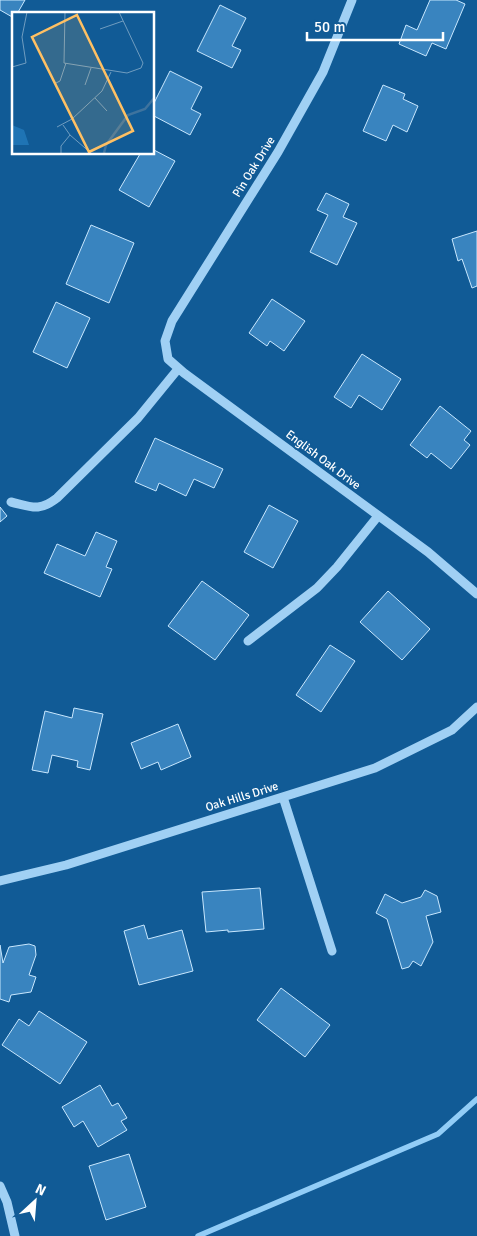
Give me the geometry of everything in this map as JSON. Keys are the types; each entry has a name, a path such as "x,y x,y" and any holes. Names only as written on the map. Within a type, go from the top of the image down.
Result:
{"street":[{"name":"Pin Oak Drive","path":"166,341 172,321 278,152 323,72 352,0"},
{"name":"English Oak Drive","path":"166,341 168,359 178,369 428,552 477,594"},
{"path":"11,502 37,509 47,506 138,418 178,369"},
{"path":"248,641 317,588 337,567 378,516"},
{"name":"Oak Hills Drive","path":"0,881 66,865 375,768 452,730 477,707"},
{"path":"283,797 332,951"},
{"path":"0,1186 7,1202 15,1236"}],"building":[{"path":"0,0 25,0 18,12 12,12 12,17 0,10"},
{"path":"430,0 456,0 465,4 446,49 432,43 426,56 399,44 406,25 417,30"},
{"path":"220,5 246,18 232,46 241,50 232,68 197,51"},
{"path":"170,71 202,87 191,109 201,114 190,135 155,117 155,101"},
{"path":"383,85 405,94 403,99 418,106 407,132 393,125 386,141 363,131"},
{"path":"155,151 175,161 149,207 119,190 139,155 155,155"},
{"path":"326,193 349,204 343,217 357,223 337,265 310,252 328,215 317,210"},
{"path":"91,225 134,243 109,303 66,284"},
{"path":"477,231 477,286 472,288 462,259 458,261 452,239"},
{"path":"272,299 305,321 284,351 270,341 267,346 249,333"},
{"path":"56,302 90,318 67,368 33,352"},
{"path":"362,354 401,379 382,410 359,395 351,408 334,397"},
{"path":"440,406 471,431 464,440 470,445 451,469 431,453 427,458 410,445"},
{"path":"155,438 223,469 214,488 194,479 186,496 159,483 156,491 135,482"},
{"path":"269,505 298,521 273,568 244,552"},
{"path":"0,507 7,516 0,522"},
{"path":"96,532 117,541 106,567 112,569 100,597 44,573 57,544 85,556"},
{"path":"202,581 249,615 215,660 168,626"},
{"path":"388,591 430,629 402,660 360,622"},
{"path":"330,645 355,661 321,712 296,695"},
{"path":"74,708 103,714 90,770 77,767 78,761 52,755 48,773 32,770 45,711 72,718"},
{"path":"178,724 191,757 161,770 158,762 141,769 131,743"},
{"path":"260,888 264,929 206,932 202,892"},
{"path":"425,890 437,896 441,912 426,916 433,942 421,966 413,961 409,967 402,969 387,919 376,913 385,894 402,903 421,897"},
{"path":"144,925 148,939 182,930 193,971 139,985 124,931"},
{"path":"29,944 35,946 36,955 29,975 36,977 31,992 11,995 9,1002 0,999 0,945 3,963 9,947"},
{"path":"281,988 330,1025 305,1057 257,1020"},
{"path":"39,1011 87,1042 60,1084 2,1045 19,1019 29,1026"},
{"path":"100,1085 112,1106 118,1103 127,1118 121,1121 127,1130 98,1147 83,1121 74,1127 62,1107"},
{"path":"129,1154 146,1207 106,1220 89,1166"}],"waterway":[{"path":"198,1236 438,1134 477,1099"}]}
